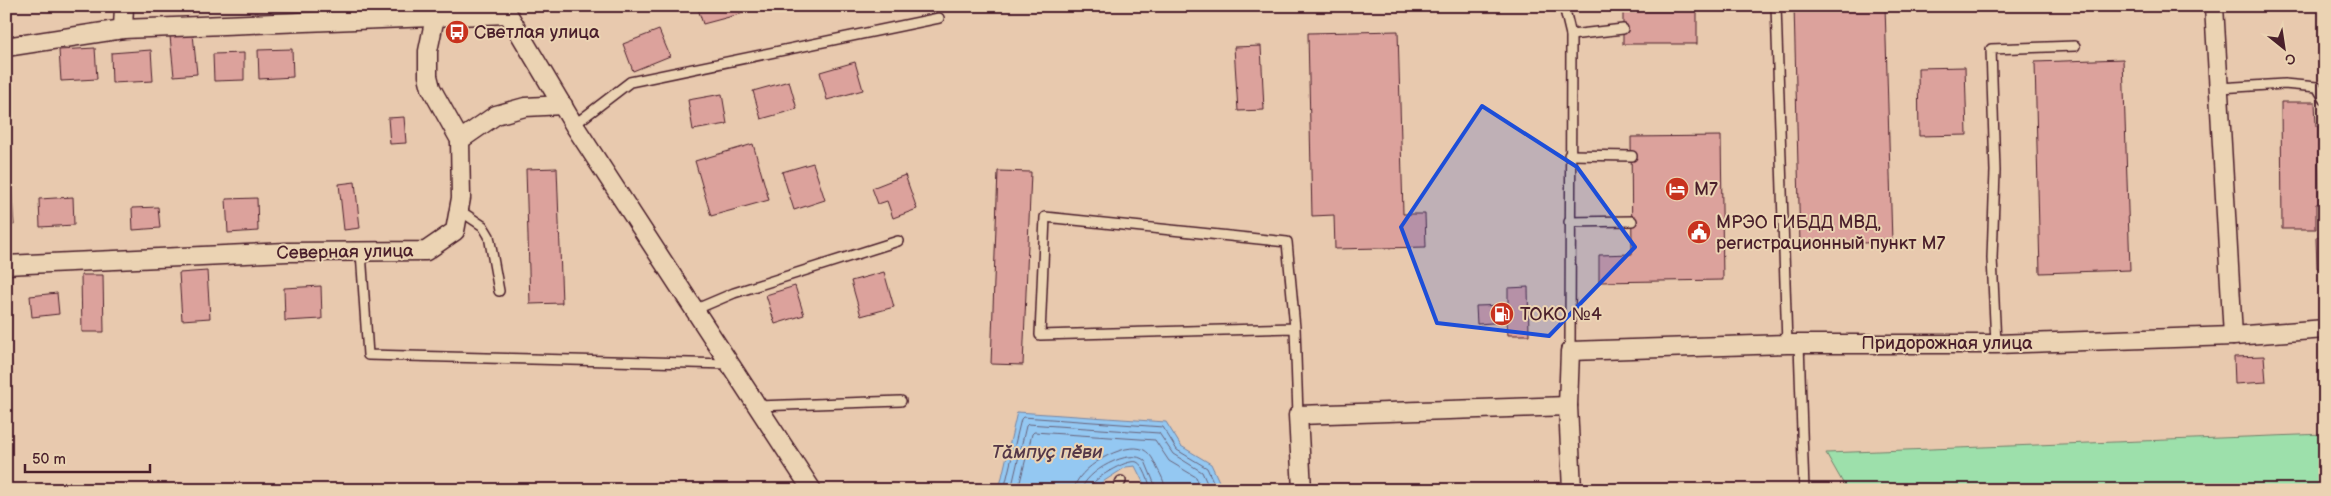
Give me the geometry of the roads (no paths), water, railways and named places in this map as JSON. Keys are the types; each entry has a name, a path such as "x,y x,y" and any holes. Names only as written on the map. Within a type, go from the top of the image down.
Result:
{"street":[{"path":"124,6 124,29"},
{"path":"2214,6 2233,336"},
{"path":"6,47 124,29 435,17 508,10 574,125 812,490"},
{"name":"Северная улица","path":"6,265 287,252 426,250 455,232 461,198 460,140 431,88 428,76 428,51 435,17"},
{"path":"460,140 496,115 525,107 563,105"},
{"name":"Придорожная улица","path":"1570,351 1793,344 1996,344 2233,336 2325,329"},
{"path":"1570,351 1568,406 1572,490"},
{"path":"1302,490 1298,415 1568,406"}],"lane":[{"path":"1564,6 1570,35 1570,351"},
{"path":"1776,6 1793,344 1804,490"},
{"path":"574,125 630,82 939,18"},
{"path":"1570,35 1623,29"},
{"path":"1996,344 1992,258 1995,171 1992,49 2075,46"},
{"path":"2219,88 2284,84 2317,87 2325,100"},
{"path":"1569,155 1632,156"},
{"path":"459,210 483,226 489,236 499,291"},
{"path":"1295,328 1040,335 1045,217 1286,242 1295,328 1298,415"},
{"path":"1569,222 1632,221"},
{"path":"694,310 734,294 898,240"},
{"path":"361,252 368,355 729,364"},
{"path":"757,406 901,401"},
{"path":"1117,490 1121,480"}],"water":[{"name":"Тӑмпуҫ пӗви","path":"1017,412 1166,422 1181,446 1211,464 1223,490 1146,488 1135,466 1126,467 1090,490 999,490"}],"place":[{"name":"Светлая улица","path":"457,32"},
{"name":"М7","path":"1677,189"},
{"name":"МРЭО ГИБДД МВД, регистрационный пункт М7","path":"1699,232"},
{"name":"ТОКО №4","path":"1502,314"}]}
